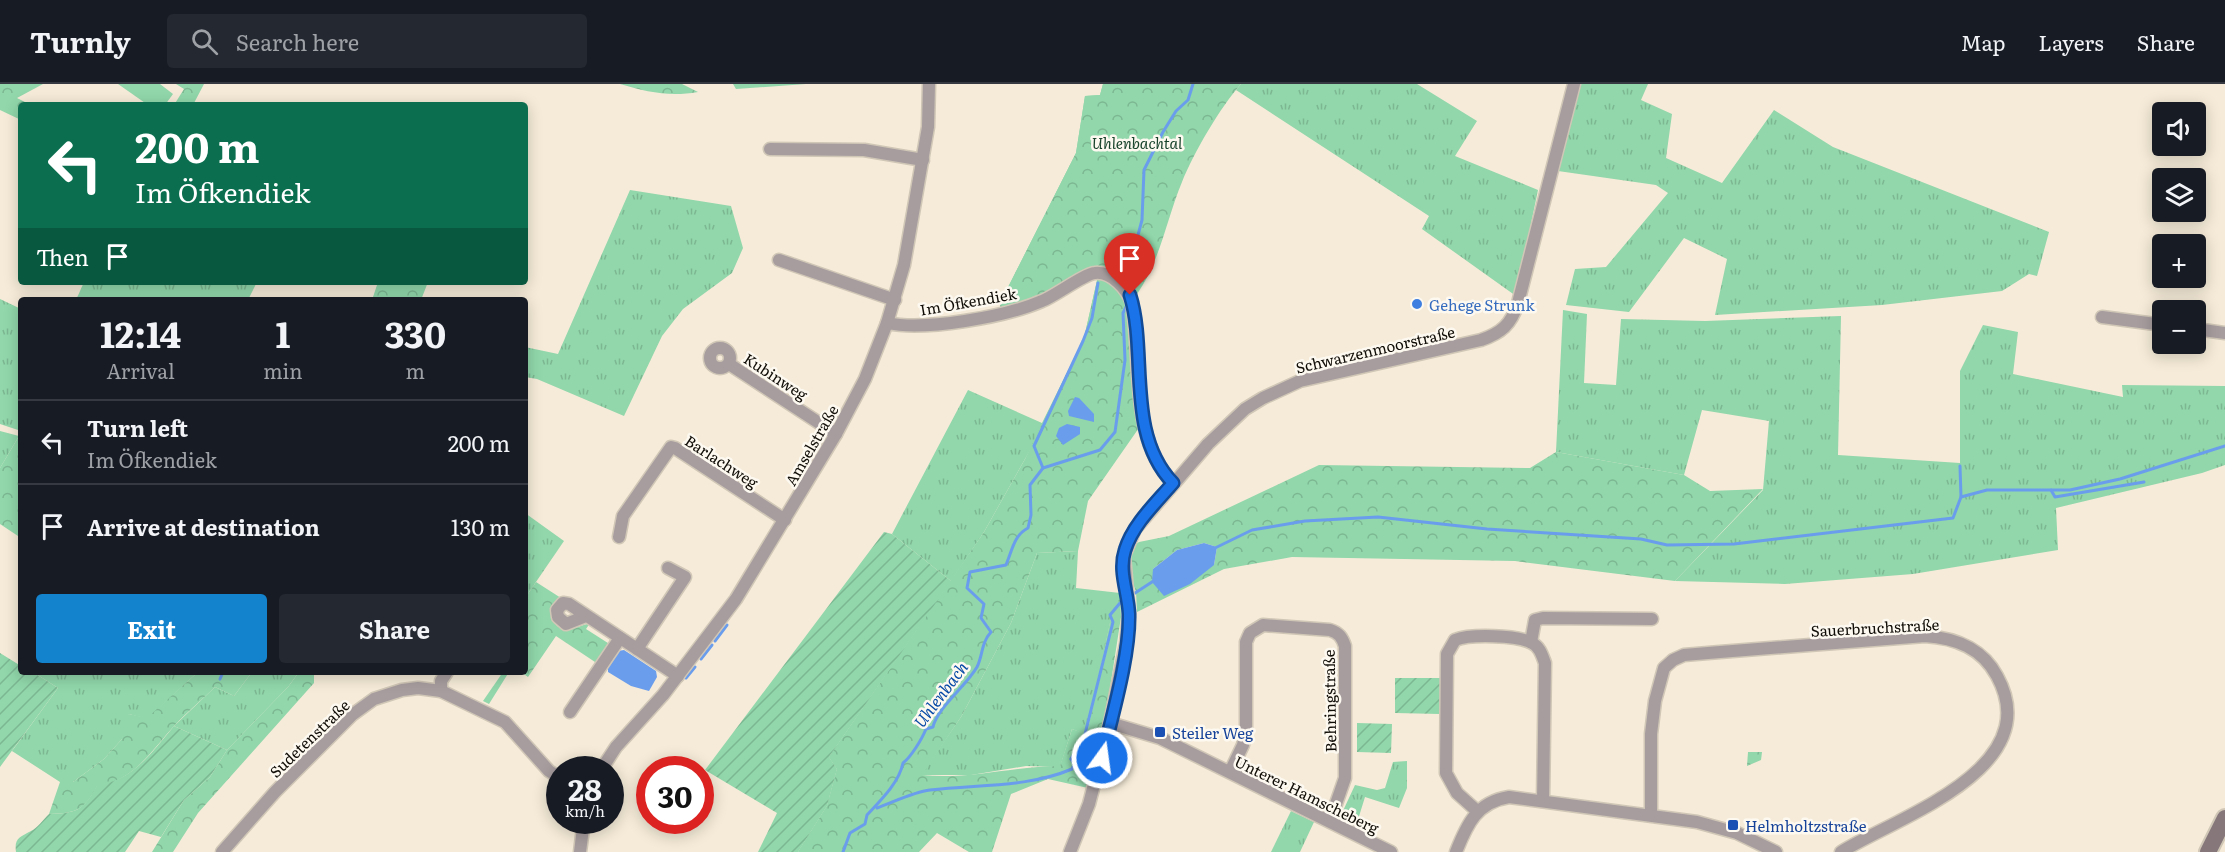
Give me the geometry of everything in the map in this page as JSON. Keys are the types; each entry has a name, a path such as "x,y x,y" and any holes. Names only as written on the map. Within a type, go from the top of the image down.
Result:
{"main road":[{"path":"2208,852 2225,818"}],"street":[{"name":"Amselstraße","path":"611,756 678,676 736,599 836,434 865,379 895,300 911,232 929,117 929,84"},
{"name":"Schwarzenmoorstraße","path":"1070,852 1089,804 1110,723 1126,644 1129,613 1123,566 1125,551 1135,529 1173,483 1228,424 1245,409 1277,391 1300,381 1481,340 1504,330 1518,303 1574,84"},
{"path":"770,149 864,150 923,160"},
{"path":"779,261 895,300"},
{"name":"Im Öfkendiek","path":"887,323 900,326 925,325 985,317 1041,302 1066,290 1089,274 1102,273 1110,277 1125,289 1132,303 1142,413 1154,451 1173,483"},
{"path":"2102,317 2152,324"},
{"path":"2206,330 2225,333"},
{"name":"Kubinweg","path":"729,364 836,434"},
{"name":"Barlachweg","path":"619,537 623,516 670,447 675,448 785,520"},
{"path":"638,649 685,577 668,568"},
{"path":"586,616 678,676"},
{"path":"1531,642 1532,625 1535,620 1543,618 1652,619"},
{"name":"Behringstraße","path":"1230,772 1243,745 1246,642 1250,633 1263,625 1330,630 1337,633 1342,637 1345,646 1345,777 1330,821"},
{"path":"1477,811 1457,793 1446,773 1447,654 1455,640 1466,636 1521,639 1531,642 1542,654 1545,663 1543,801"},
{"name":"Sauerbruchstraße","path":"1651,815 1652,734 1655,701 1664,669 1673,660 1708,653 1926,636 1951,638 1975,651 1989,663 2005,693 2005,722 1998,743 1988,760 1956,789 1841,852"},
{"path":"570,712 620,638"},
{"path":"441,691 441,681 445,675"},
{"name":"Sudetenstraße","path":"222,852 281,785 364,706 402,690 418,688 441,691 505,722 546,768"},
{"name":"Unterer Hamscheberg","path":"1110,723 1160,738 1391,852"},
{"path":"1456,852 1477,811 1486,804 1509,797 1651,815 1715,826 1776,852"},
{"path":"581,852 583,834"}],"green space":[{"path":"0,84 43,84 17,98 25,102 18,102 18,119 0,110"},
{"path":"118,84 160,84 173,94 167,102 144,102"},
{"path":"176,84 204,84 195,102 176,102 184,89"},
{"path":"620,84 682,84 698,92 658,93"},
{"path":"733,84 806,84 736,89"},
{"path":"1103,84 1121,288 984,532 951,581 892,534 968,390 1042,423 1084,338 1098,276 1096,267 1063,289 1001,301 1076,153 1085,96 1100,95"},
{"name":"Uhlenbachtal","path":"1103,84 1241,84 1216,117 1193,158 1176,198 1155,261 1140,290 1130,303 1141,425 1088,501 1078,551 1037,553 1011,623 961,717 922,775 956,776 1060,766 1072,729 1087,734 1111,617 1121,617 1102,740 1088,788 1048,779 1011,794 992,852 969,852 937,833 919,852 798,852 827,806 837,769 829,757 984,532 1025,459 1084,338 1098,276 1096,267 1063,289 999,312 1001,301 1076,153 1085,96 1100,95"},
{"path":"1241,84 1417,84 1477,121 1455,156 1538,190 1516,296 1422,229 1429,216 1236,90"},
{"path":"1581,84 1648,84 1641,100 1672,114 1666,158 1722,183 1774,110 1833,147 2049,232 2037,276 2029,274 2002,291 1882,305 1715,315 1727,259 1684,238 1629,312 1566,305 1575,269 1606,267 1668,193 1656,185 1558,171"},
{"path":"630,190 731,206 743,248 732,273 683,309 662,336 624,416 537,379 528,378 528,348 558,354"},
{"path":"83,285 256,285 250,297 77,297"},
{"path":"377,285 427,285 422,297 373,297"},
{"path":"0,299 18,308 18,430 0,424"},
{"path":"1563,310 1587,314 1584,383 1616,385 1621,319 1705,321 1841,316 1838,455 1960,463 1960,371 1983,325 2018,332 2013,374 2123,397 2122,385 2225,386 2225,465 2202,473 2056,508 2058,550 1913,574 1785,584 1675,581 1763,490 1769,421 1702,410 1684,475 1556,452"},
{"path":"0,431 18,436 18,438 0,468"},
{"path":"18,438 18,536 0,524 0,468"},
{"path":"1556,452 1684,475 1710,491 1763,489 1675,581 1515,561 1292,557 1224,569 1137,612 1136,592 1129,571 1132,547 1139,542 1169,536 1319,465 1530,468","holes":["1204,543 1217,547 1214,565 1153,569 1177,550"]},
{"path":"528,515 564,541 528,594"},
{"path":"884,532 892,534 951,581 829,757 837,769 827,806 798,852 758,852 777,813 714,775 714,758"},
{"path":"1078,551 1076,588 1120,593 1121,617 1111,618 1087,735 1072,729 1060,767 1026,766 971,775 921,775 961,717 1011,623 1037,553"},
{"path":"951,581 870,799 798,852 827,806 837,769 829,757"},
{"path":"536,582 561,598 554,620 557,626 568,630 590,623 586,629 611,645 598,664 556,636 528,677 525,675 528,675 528,594"},
{"path":"0,653 18,664 18,675 38,675 58,688 0,767"},
{"path":"38,675 195,675 147,719 129,714 122,739 104,759 73,782 60,782 12,751 58,688"},
{"path":"195,675 250,675 234,696 215,687 180,720 141,763 121,778 97,786 83,806 66,813 49,814 60,782 73,782 104,759 122,739 123,719 129,714 147,718"},
{"path":"250,675 297,675 227,750 174,726 215,687 234,696"},
{"path":"297,675 314,675 314,683 198,813 173,852 152,852 184,800 210,777 227,750"},
{"path":"501,675 507,675 489,704 483,701"},
{"path":"1395,678 1441,678 1440,714 1395,713"},
{"path":"1357,723 1392,724 1391,753 1357,752"},
{"path":"174,726 227,750 210,777 184,800 161,837 139,831 125,852 16,852 19,838 36,828 49,814 66,813 78,809 88,800 97,785 121,778 141,764"},
{"path":"1748,752 1762,752 1761,760 1747,766"},
{"path":"1407,761 1407,788 1399,808 1365,797 1356,826 1344,819 1342,813 1355,785 1377,790 1385,788 1393,762"},
{"path":"1291,811 1314,822 1300,852 1271,852"}],"water":[{"path":"1075,397 1079,398 1094,414 1094,422 1069,416 1068,411"},
{"path":"1067,424 1080,427 1080,434 1063,445 1056,436 1059,428"},
{"path":"1204,543 1217,547 1214,565 1190,584 1164,596 1152,582 1153,569 1177,550"},
{"path":"624,650 656,671 657,677 649,691 631,686 608,672 608,666 618,651"},
{"path":"1080,743 1089,749 1081,766 1074,766 1069,759"}],"waterway":[{"name":"Uhlenbach","path":"1133,291 1138,277 1138,235 1142,220 1144,170 1176,111 1188,100 1193,84"},
{"path":"1043,468 1034,446 1083,341 1092,318 1098,283"},
{"name":"Uhlenbach","path":"843,852 850,833 865,824 867,815 898,778 903,763 916,748 926,729 933,727 940,712 979,663 985,640 991,632 981,618 984,604 967,588 970,572 1006,565 1016,539 1028,528 1031,515 1030,485 1043,468 1100,450 1115,432 1125,360 1123,313 1128,303"},
{"path":"1213,549 1252,530 1305,521 1378,517 1487,529 1641,539 1667,545 1734,544 1953,518 1961,497 1987,490 2070,490 2120,479 2225,446"},
{"path":"1960,466 1961,497"},
{"path":"2051,490 2055,497 2144,482"},
{"path":"1132,595 1155,580"},
{"path":"1082,746 1113,622 1110,615 1120,603"},
{"path":"715,641 727,625"},
{"path":"701,659 712,645"},
{"path":"686,678 695,667"},
{"path":"220,679 222,675"},
{"path":"877,808 924,791 1038,779 1072,769 1075,763"}],"place":[{"name":"Gehege Strunk","path":"1417,304"},
{"name":"Steiler Weg","path":"1160,732"},
{"name":"Helmholtzstraße","path":"1733,825"}],"route":[{"path":"1102,758 1126,644 1129,613 1123,566 1125,551 1135,529 1173,483 1160,465 1142,413 1137,372 1135,320 1130,295"}]}
